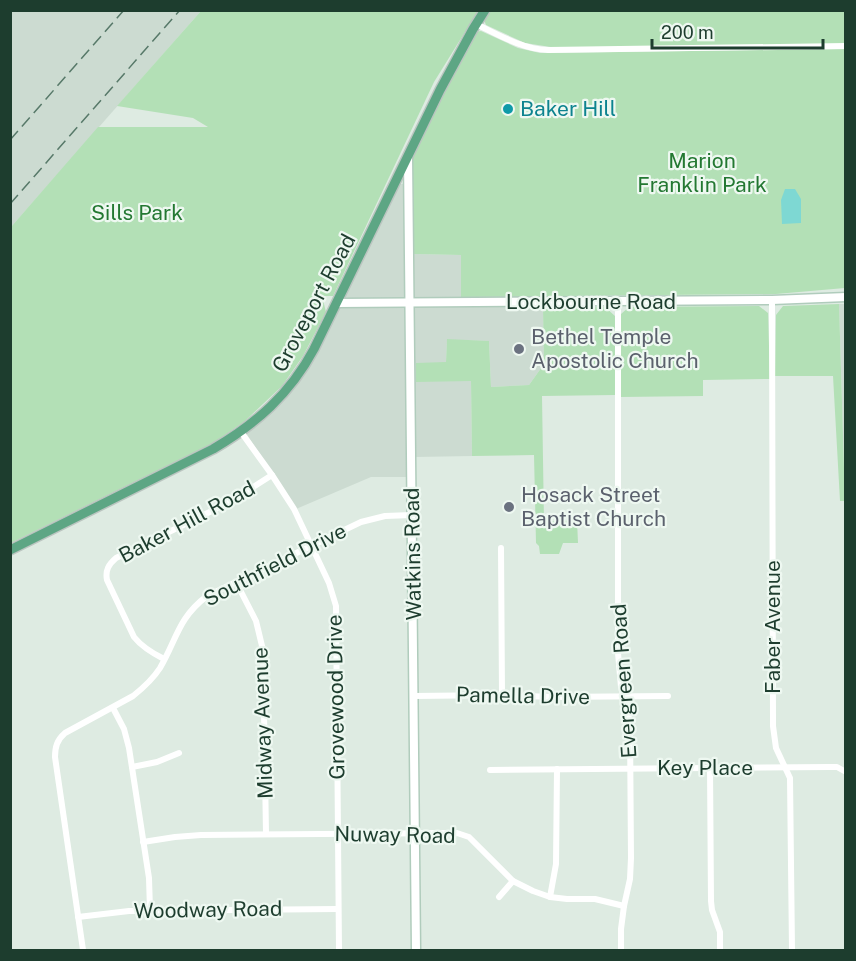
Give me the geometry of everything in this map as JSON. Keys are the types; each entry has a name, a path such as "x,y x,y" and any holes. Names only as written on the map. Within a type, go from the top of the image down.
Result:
{"main road":[{"name":"Groveport Road","path":"10,550 194,459 241,432 279,398 300,373 314,349 450,70 485,10"}],"street":[{"path":"476,24 521,46 548,50 846,46"},
{"name":"Watkins Road","path":"408,157 416,951"},
{"name":"Lockbourne Road","path":"337,303 618,302 846,297"},
{"name":"Faber Avenue","path":"772,300 773,726 776,748 790,778 792,951"},
{"name":"Evergreen Road","path":"618,302 618,653 619,672 630,727 632,858 621,929 621,951"},
{"name":"Grovewood Drive","path":"241,432 294,509 329,582 336,606 339,951"},
{"name":"Baker Hill Road","path":"164,659 140,644 134,637 106,580 109,565 116,558 228,503 272,475"},
{"name":"Southfield Drive","path":"78,916 55,757 57,743 65,733 113,708 142,689 160,668 191,609 207,596 361,522 385,516 412,515"},
{"path":"501,548 502,695"},
{"name":"Midway Avenue","path":"236,582 256,621 264,650 266,834"},
{"name":"Pamella Drive","path":"414,696 668,696"},
{"path":"113,708 127,739 149,878 150,910"},
{"path":"132,767 157,762 179,753"},
{"name":"Key Place","path":"490,770 837,767 846,772"},
{"path":"710,768 711,901 720,932 720,951"},
{"path":"550,897 556,864 557,769"},
{"name":"Nuway Road","path":"143,842 188,835 463,834 474,841 513,881 533,891 550,897 595,899 624,906"},
{"path":"499,897 513,881"},
{"name":"Woodway Road","path":"78,916 150,910 339,909"},
{"path":"78,916 83,951"}],"shaded area":[{"path":"11,11 201,11 11,227"},
{"path":"399,184 413,184 414,254 461,255 461,296 543,295 544,364 529,385 491,387 489,341 447,340 446,363 416,363 416,381 471,380 472,456 415,457 414,477 371,477 296,509 246,433 278,405 328,329"},
{"path":"839,304 846,304 845,510 845,501"}],"green space":[{"path":"489,10 845,11 845,44 557,48 525,43 486,25 484,20"},
{"name":"Sills Park","path":"201,11 478,11 434,82 333,296 322,296 326,312 303,356 282,386 245,421 215,442 11,543 11,227 98,127 208,127 193,118 117,106"},
{"name":"Marion Franklin Park","path":"481,31 518,48 540,53 845,49 845,288 776,294 461,297 461,255 414,254 411,165 414,153 475,32"},
{"path":"839,304 845,501 840,501 833,376 775,376 776,315 783,306"},
{"path":"759,306 768,313 770,379 703,380 703,396 621,397 621,314 629,307"},
{"path":"605,307 615,316 615,395 542,396 544,522 577,520 578,543 563,543 559,554 540,554 536,543 534,455 472,456 471,381 416,382 416,363 446,362 447,339 489,341 491,387 529,385 544,364 543,308"}],"water":[{"path":"785,189 795,189 801,199 801,223 782,224 781,200"}],"railway":[{"path":"10,140 124,10"},
{"path":"10,204 180,10"}],"place":[{"name":"Baker Hill","path":"508,109"},
{"name":"Bethel Temple Apostolic Church","path":"519,349"},
{"name":"Hosack Street Baptist Church","path":"509,507"}]}
